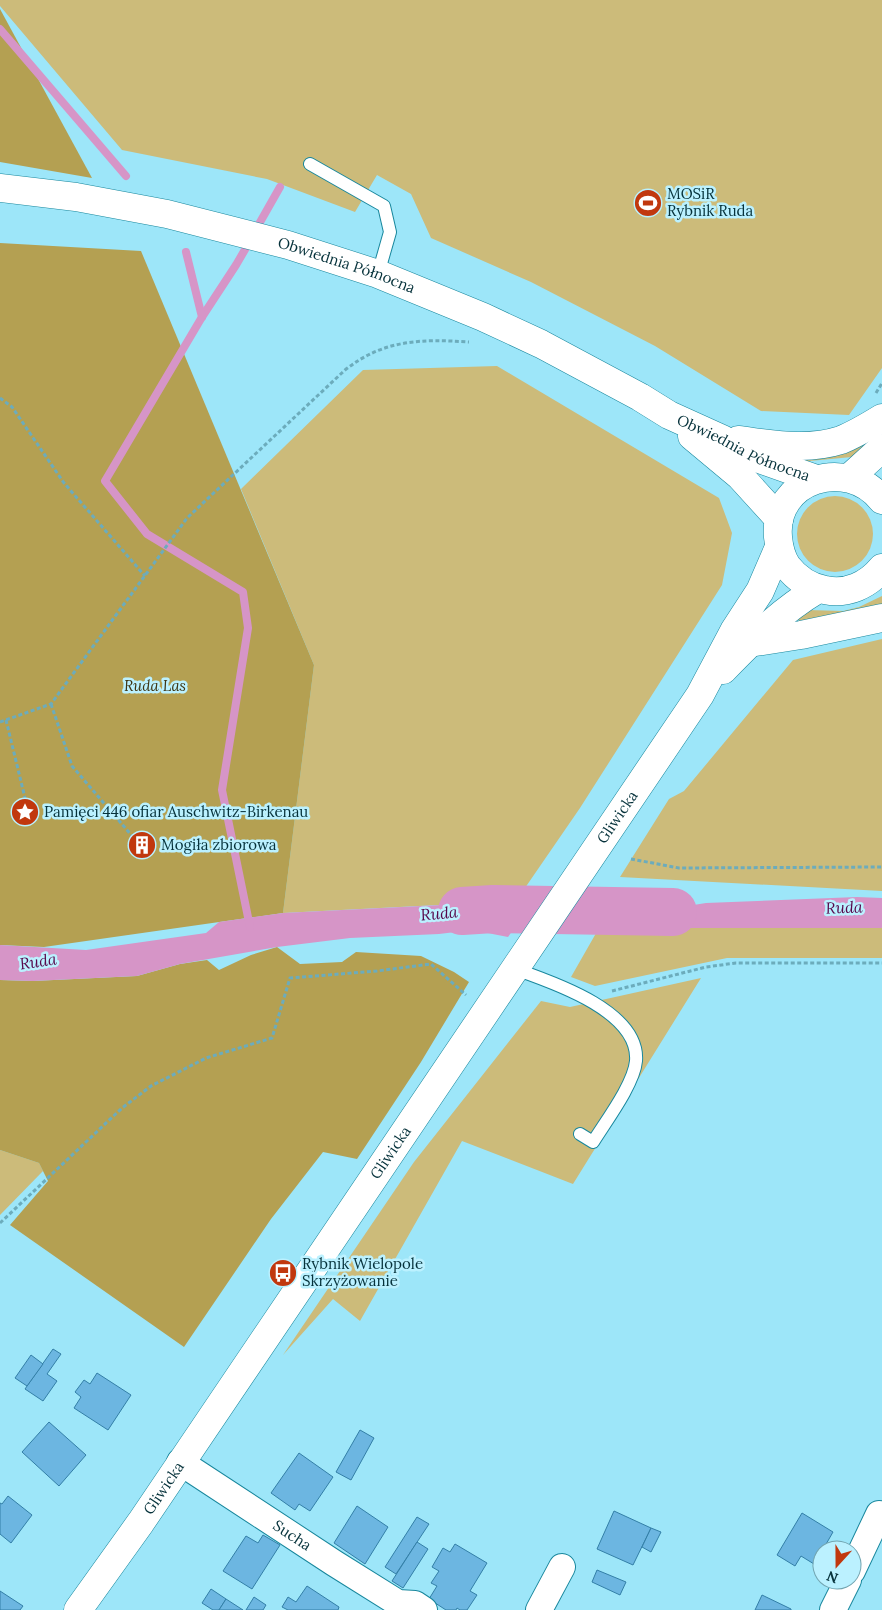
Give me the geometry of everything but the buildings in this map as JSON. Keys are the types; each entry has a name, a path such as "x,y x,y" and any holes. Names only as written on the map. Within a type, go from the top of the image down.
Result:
{"main road":[{"name":"Obwiednia Północna","path":"0,188 76,197 167,214 288,245 378,274 542,344 624,388 669,415 722,439 754,457 816,479"},
{"name":"Obwiednia Północna","path":"669,415 740,476 779,519"},
{"path":"722,439 792,446 822,444 841,440 882,418"},
{"path":"849,478 882,448"},
{"path":"880,574 856,588 845,591 834,592 818,588 801,580 792,572 785,562 779,547 777,530 783,508 790,498 798,489 816,479 833,476 849,478 868,486 882,500"},
{"name":"Gliwicka","path":"78,1610 141,1522 700,695 734,630 760,591 779,547"},
{"name":"Gliwicka","path":"700,695 749,643 789,607 818,588"},
{"path":"749,643 801,635 882,618"}],"street":[{"name":"Sucha","path":"180,1462 396,1606 415,1604 424,1610"},
{"path":"862,1550 879,1514"},
{"path":"539,1610 562,1567"},
{"path":"833,1610 843,1590"}],"lane":[{"path":"310,164 384,206 390,232 378,274"},
{"path":"515,969 549,981 605,1009 620,1023 633,1044 636,1061 627,1087 593,1142 580,1134"}],"path":[{"path":"0,722 51,704 187,518 344,370 357,360 384,348 405,342 430,340 474,342"},
{"path":"0,398 12,407 64,483 145,576"},
{"path":"51,704 72,766 134,837"},
{"path":"6,720 25,798"},
{"path":"631,859 680,868 882,867"},
{"path":"582,997 706,967 736,963 882,963"},
{"path":"0,1223 122,1108 151,1086 206,1058 272,1038 290,978 376,971 431,964 470,1000"}],"shaded area":[{"name":"MOSiR Rybnik Ruda","path":"0,0 882,0 882,368 849,415 761,411 655,346 531,282 431,238 411,194 377,175 355,212 267,179 122,150 0,6"},
{"path":"497,366 719,498 732,533 722,585 580,808 516,901 283,913 314,665 241,489 363,370"},
{"path":"863,442 867,448 852,457 799,462 777,453"},
{"path":"835,496 849,499 862,507 870,520 873,534 870,548 862,561 849,569 835,572 821,569 808,561 800,548 797,534 800,520 808,507 821,499"},
{"path":"882,596 882,608 803,626 794,614 807,610 843,611 859,607"},
{"path":"882,639 882,891 620,877 669,799 684,791 793,660"},
{"path":"599,928 882,928 882,958 727,958 595,986 571,977"},
{"path":"701,978 573,1184 462,1141 360,1321 333,1299 283,1355 414,1162 541,1001 570,1007"},
{"path":"0,1150 39,1163 43,1171 0,1215"}],"green space":[{"path":"0,9 92,178 0,162"},
{"name":"Ruda Las","path":"0,243 141,251 314,665 283,913 44,947 0,945"},
{"path":"277,947 300,964 342,962 356,952 421,956 454,972 469,982 421,1062 357,1159 323,1152 271,1219 184,1347 10,1225 48,1181 39,1163 0,1150 0,980 33,981 137,976 180,964 207,960 219,970 251,955"}],"water":[{"path":"621,891 644,904 681,907 706,903 857,897 882,898 882,928 599,928"},
{"path":"540,892 508,937 472,930 439,934 350,938 277,947 180,964 137,976 33,981 0,980 0,945 86,950 206,933 219,922 283,913 441,905"}],"waterway":[{"path":"0,29 126,176"},
{"path":"255,231 280,187"},
{"path":"250,241 202,317 105,481 147,534 243,592 248,628 222,790 250,927"},
{"path":"186,252 202,317"},
{"name":"Ruda","path":"462,911 493,909 673,912"}],"place":[{"name":"MOSiR Rybnik Ruda","path":"648,203"},
{"name":"Pamięci 446 ofiar Auschwitz-Birkenau","path":"25,812"},
{"name":"Mogiła zbiorowa","path":"142,845"},
{"name":"Rybnik Wielopole Skrzyżowanie","path":"283,1273"}]}
